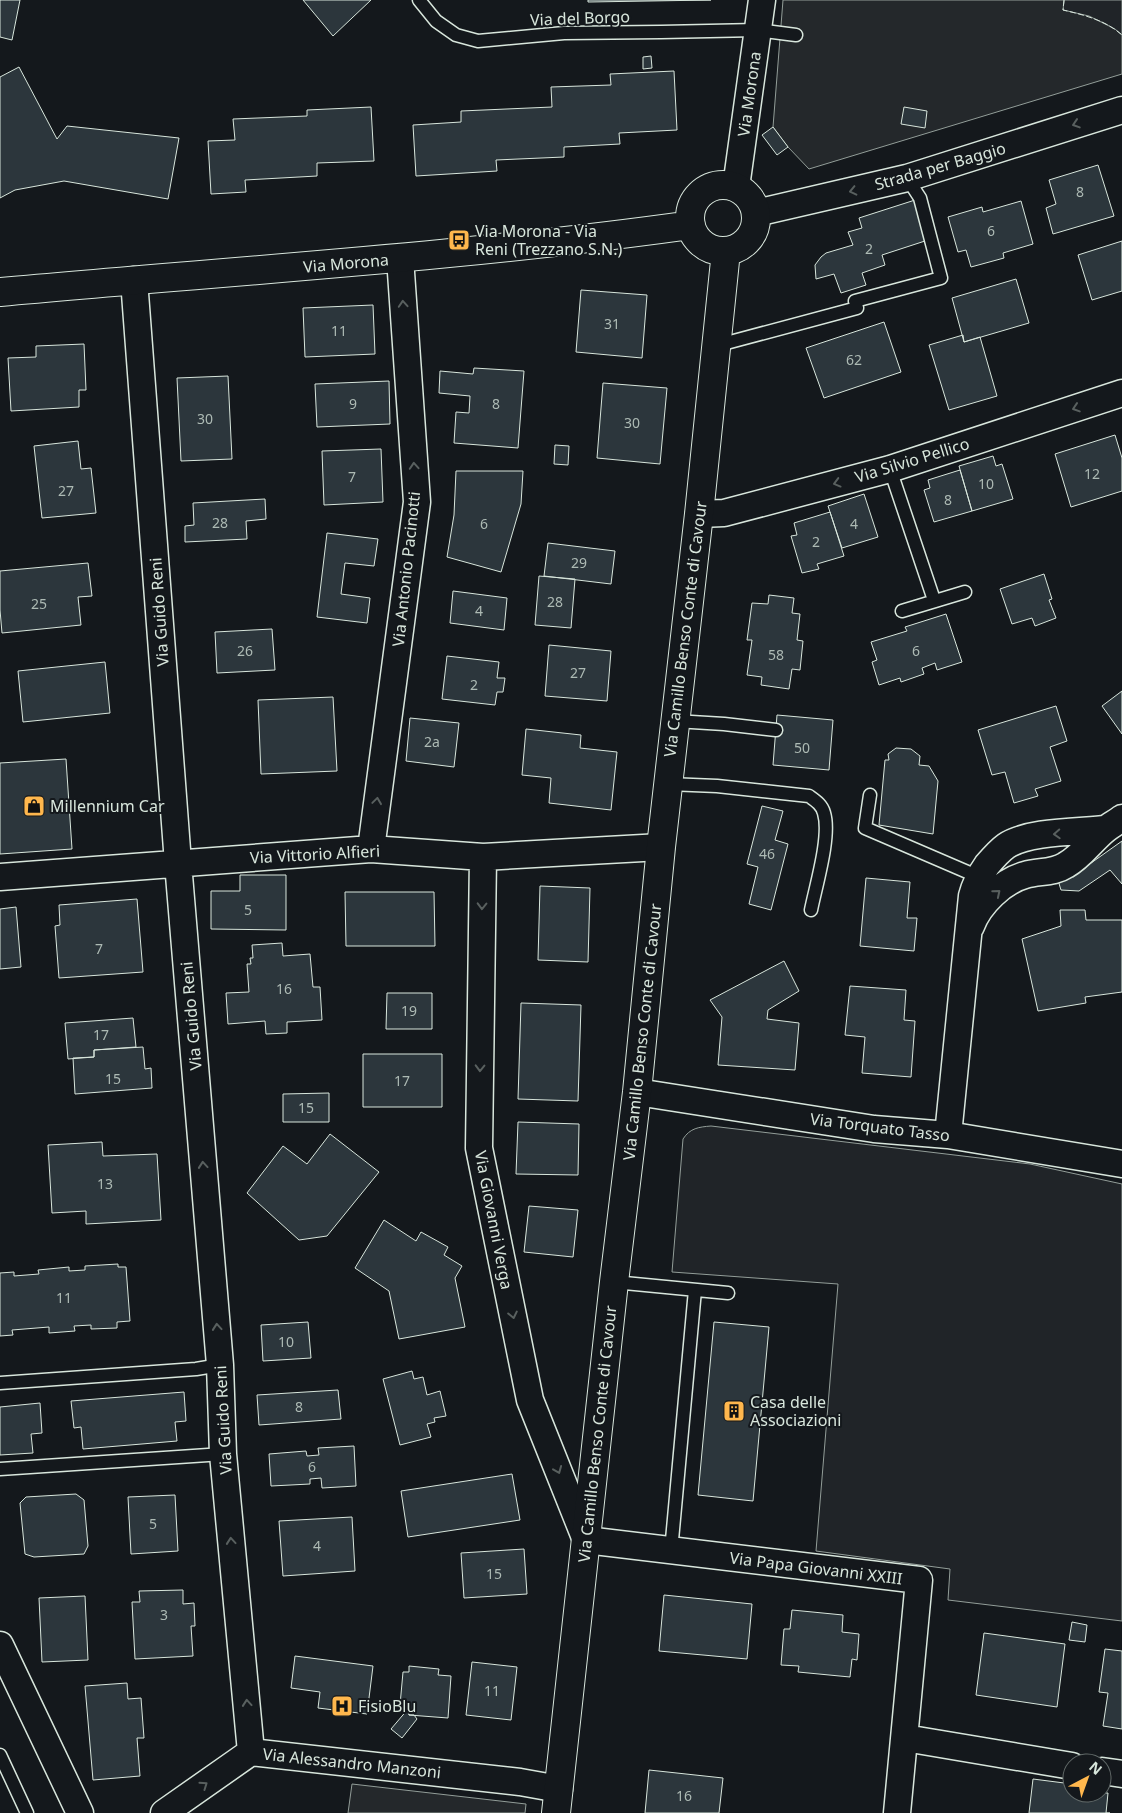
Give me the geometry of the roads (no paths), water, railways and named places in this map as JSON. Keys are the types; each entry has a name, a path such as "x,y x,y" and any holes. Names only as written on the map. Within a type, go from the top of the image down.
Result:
{"main road":[{"path":"719,185 736,187 748,195 756,213 754,231 749,239 734,249 726,251 710,248 703,244 698,239 691,225 692,207 696,198 702,192 719,185"},
{"name":"Via Morona","path":"0,292 400,258 605,237 691,225"},
{"name":"Via Camillo Benso Conte di Cavour","path":"558,1801 614,1282 637,1092 661,846 699,514 726,251"}],"street":[{"name":"Via Morona","path":"736,187 762,0"},
{"name":"Strada per Baggio","path":"756,213 907,178 1122,110"},
{"name":"Via Antonio Pacinotti","path":"371,849 417,502 400,258"},
{"name":"Via Guido Reni","path":"134,280 178,863 220,1365 223,1454 251,1752"},
{"name":"Via Silvio Pellico","path":"699,514 724,513 890,469 1122,393"},
{"path":"948,1135 972,896 979,877 996,854 1008,845 1022,839 1114,824"},
{"path":"969,931 975,915 983,905 1005,886 1025,875 1054,871 1066,866 1114,824"},
{"name":"Via Vittorio Alfieri","path":"0,877 371,849 483,857 661,846"},
{"name":"Via Giovanni Verga","path":"483,857 478,1148 530,1400 586,1540"},
{"name":"Via Torquato Tasso","path":"637,1092 874,1129 948,1135 1122,1164"},
{"name":"Via Papa Giovanni XXIII","path":"586,1540 919,1580 897,1813"},
{"path":"0,1645 80,1813"},
{"path":"905,1738 1062,1764"},
{"name":"Via Alessandro Manzoni","path":"164,1813 251,1752 520,1782 558,1801"}],"lane":[{"name":"Via del Borgo","path":"419,0 436,21 456,35 478,41 564,34 757,30 796,35"},
{"path":"715,346 858,308 855,301 941,278 920,198 907,178"},
{"path":"890,469 934,600"},
{"path":"902,611 965,592"},
{"path":"675,721 776,730"},
{"path":"668,784 717,786 810,796 820,804 824,814 826,837 811,910"},
{"path":"870,795 865,828 979,877"},
{"path":"614,1282 728,1293"},
{"path":"672,1551 695,1290"},
{"path":"0,1383 196,1369 220,1365"},
{"path":"0,1469 223,1454"},
{"path":"0,1755 27,1813"}],"place":[{"name":"Via Morona - Via Reni (Trezzano S.N.)","path":"459,240"},
{"name":"Millennium Car","path":"34,806"},
{"name":"Casa delle Associazioni","path":"734,1411"},
{"name":"FisioBlu","path":"342,1706"}]}
